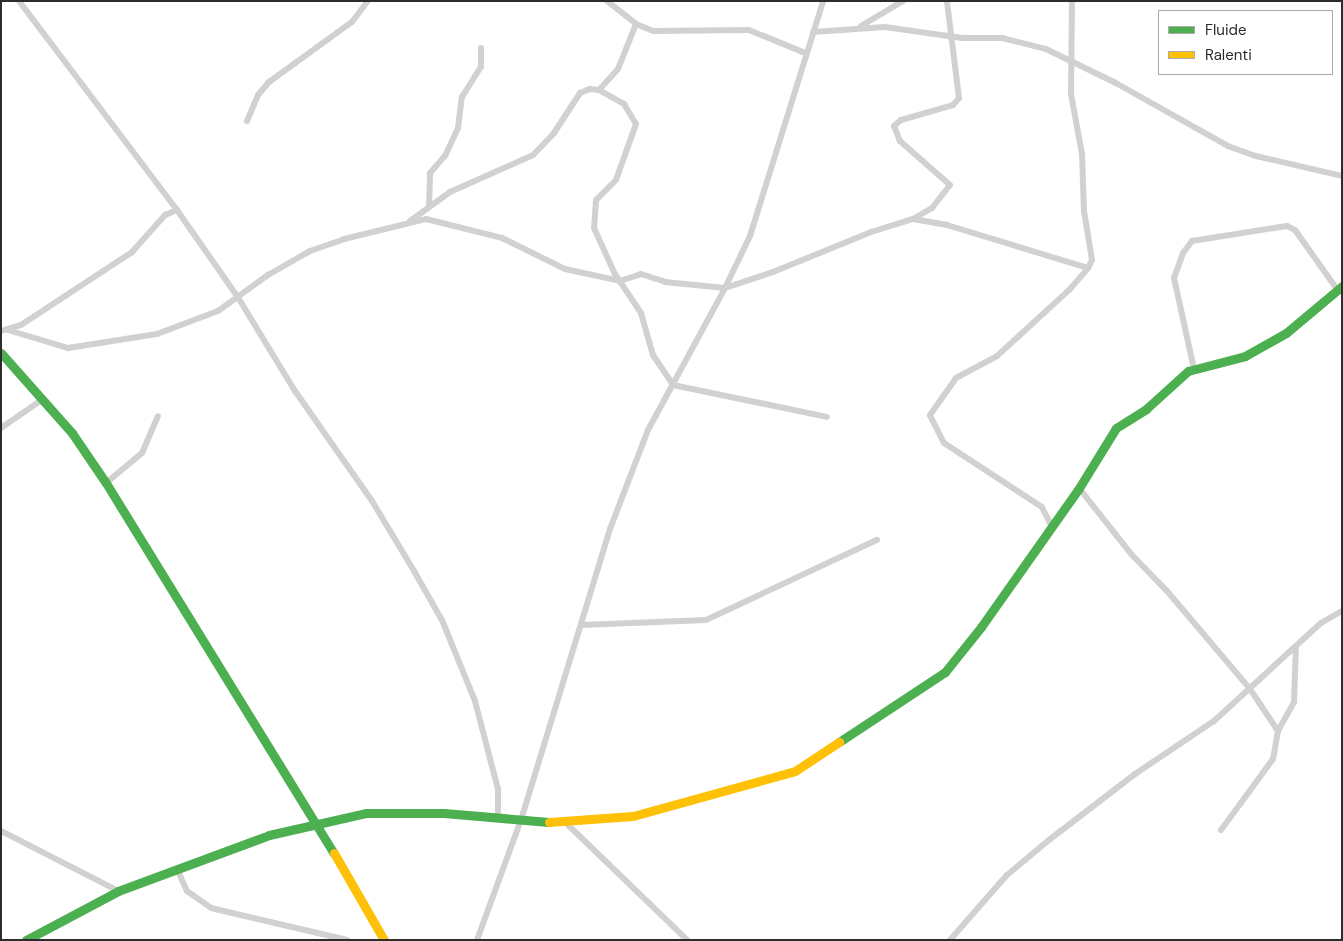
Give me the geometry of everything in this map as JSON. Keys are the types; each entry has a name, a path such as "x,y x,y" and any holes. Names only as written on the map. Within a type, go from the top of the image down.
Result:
{"street":[{"path":"19,1 177,210 239,299 295,391 372,501 442,620 475,701 498,789 498,818"},
{"path":"247,121 258,95 269,82 352,22 368,1"},
{"path":"607,1 636,24 653,31 749,30 805,53"},
{"path":"477,940 521,820 610,529 640,448 725,288 750,236 771,176 805,53 823,1"},
{"path":"860,27 903,1"},
{"path":"5,331 60,346 73,347 157,334 213,314 239,299 268,275 310,251 409,222 434,219 502,238 565,268 620,281 641,274 665,282 725,288 773,272 870,232 913,219 932,208 950,185 900,141 894,126 901,120 957,102 960,91 947,1"},
{"path":"1052,527 1042,507 944,443 930,414 956,378 997,356 1070,289 1088,268 1092,260 1069,60 1072,1"},
{"path":"599,90 618,69 636,24"},
{"path":"813,32 860,27 886,27 953,36 1002,38 1046,49 1228,146 1256,156 1342,176"},
{"path":"428,206 430,172 445,156 458,128 462,97 481,67 481,48"},
{"path":"409,222 428,206 476,180 533,155 554,133 580,94 590,89 599,90 624,104 636,120 616,180 598,197 593,214 598,239 620,281 641,314 654,355 673,385 827,417"},
{"path":"5,331 132,252 160,219 177,210"},
{"path":"913,219 948,225 1088,268"},
{"path":"26,940 118,891 178,871 269,835 366,813 444,813 566,822 633,816 796,771 945,672 982,627 1079,488 1116,428 1146,409 1173,382 1194,369 1246,356 1286,333 1339,287 1295,230 1287,226 1192,241 1180,258 1174,278 1194,369"},
{"path":"1,353 72,433 106,483 190,624 317,824 384,940"},
{"path":"1,428 43,399"},
{"path":"106,483 142,453 158,416"},
{"path":"1079,488 1132,555 1167,591 1250,689 1278,732"},
{"path":"581,625 706,620 877,540"},
{"path":"950,940 1007,875 1135,774 1214,721 1322,623 1342,611"},
{"path":"1221,830 1273,759 1278,732 1294,702 1296,646"},
{"path":"566,822 687,940"},
{"path":"1,831 118,891"},
{"path":"178,871 187,891 212,908 347,940"}],"traffic: fast":[{"path":"839,742 945,672 981,627 1079,488 1116,428 1146,409 1188,371 1245,356 1286,333 1342,286"},
{"path":"1,353 72,433 106,483 334,853"},
{"path":"26,940 118,891 269,835 366,813 444,813 549,822"}],"traffic: slow":[{"path":"549,822 633,816 795,771 839,742"},
{"path":"334,853 384,940"}]}
